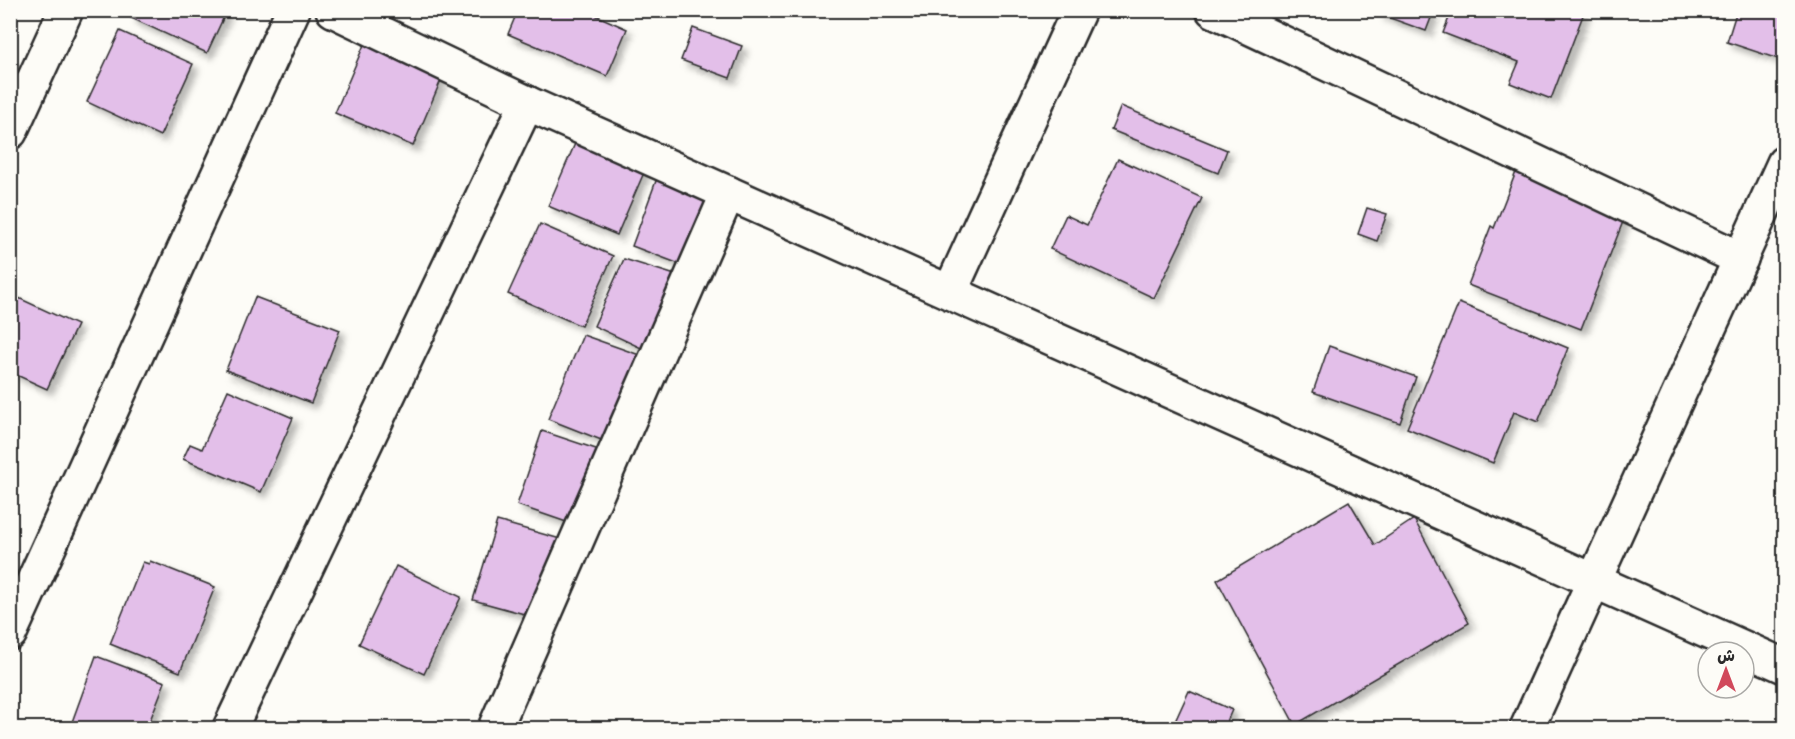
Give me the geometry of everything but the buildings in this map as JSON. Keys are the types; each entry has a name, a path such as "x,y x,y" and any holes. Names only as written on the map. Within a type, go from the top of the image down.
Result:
{"street":[{"path":"10,132 66,10"},
{"path":"10,633 293,10"},
{"path":"333,10 528,103 1785,666"},
{"path":"950,292 1079,10"},
{"path":"1213,10 1741,259"},
{"path":"230,729 528,103"},
{"path":"1527,729 1785,163"},
{"path":"495,729 729,193"}]}
